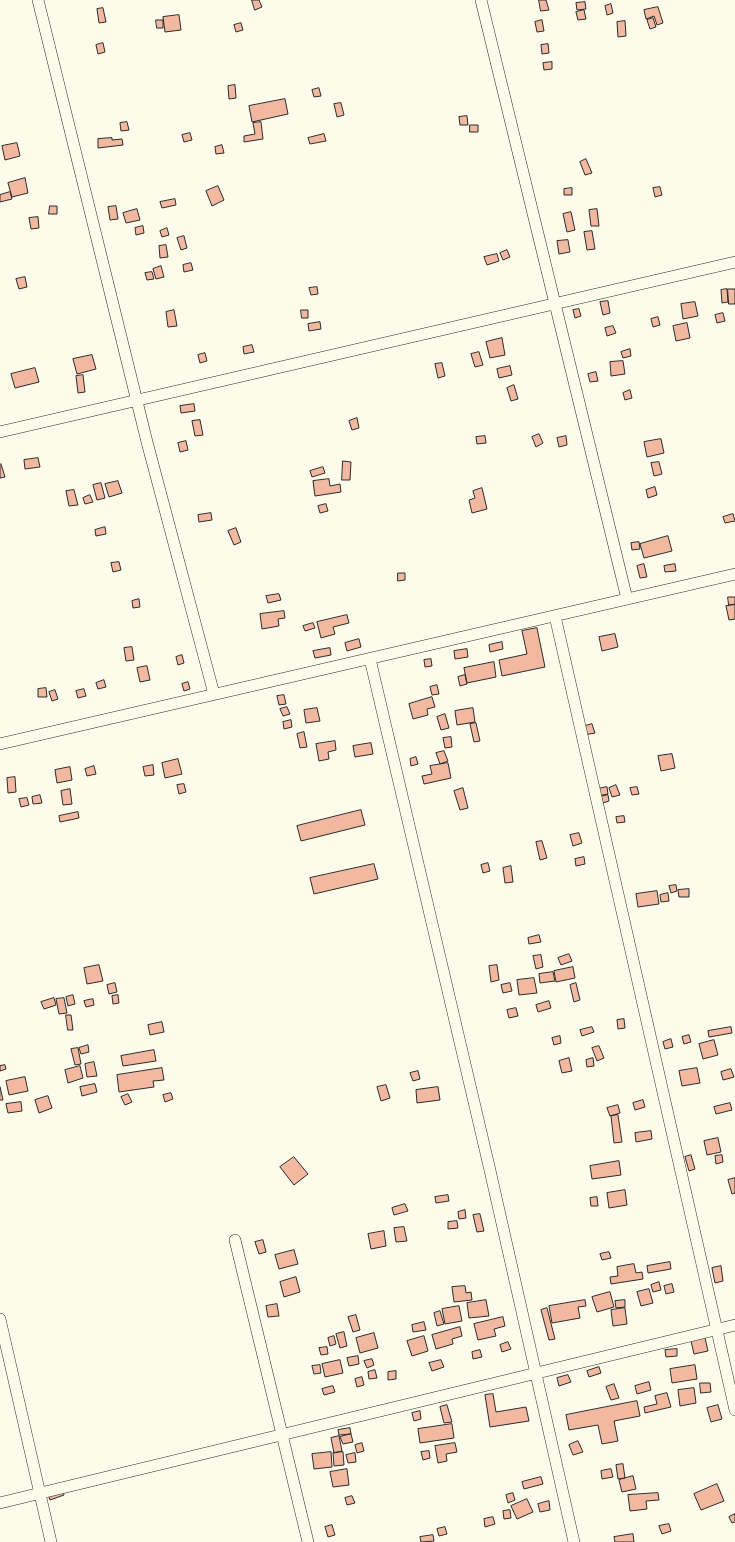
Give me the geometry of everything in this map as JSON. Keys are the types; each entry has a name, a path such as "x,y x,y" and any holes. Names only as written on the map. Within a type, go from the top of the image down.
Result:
{"street":[{"path":"38,0 137,400 214,694"},
{"path":"482,0 627,599"},
{"path":"0,432 735,262"},
{"path":"0,744 735,574"},
{"path":"555,616 735,1410"},
{"path":"370,658 489,1166 574,1542"},
{"path":"235,1240 308,1542"},
{"path":"0,1318 51,1542"},
{"path":"0,1503 735,1325"}],"building":[{"path":"252,0 259,0 262,7 255,10"},
{"path":"539,0 546,0 549,10 541,11"},
{"path":"585,2 586,9 577,10 576,3"},
{"path":"611,4 613,13 607,15 605,6"},
{"path":"658,7 663,23 657,25 654,16 646,19 644,10"},
{"path":"103,8 106,22 99,23 97,9"},
{"path":"584,10 586,19 578,20 576,12"},
{"path":"179,15 181,30 165,32 163,17"},
{"path":"653,18 656,27 650,29 647,20"},
{"path":"156,20 163,20 163,28 157,28"},
{"path":"542,20 544,31 537,32 535,22"},
{"path":"625,21 626,36 618,37 617,22"},
{"path":"241,23 243,30 236,32 234,25"},
{"path":"103,43 105,52 98,54 96,45"},
{"path":"548,44 549,53 542,54 541,45"},
{"path":"552,62 552,69 544,70 543,63"},
{"path":"235,85 236,98 229,99 228,86"},
{"path":"319,88 321,96 314,97 312,90"},
{"path":"285,99 288,114 252,122 249,106"},
{"path":"341,103 344,115 337,117 334,104"},
{"path":"467,116 468,125 460,125 459,117"},
{"path":"127,122 129,130 121,131 120,123"},
{"path":"261,122 263,139 244,142 244,136 255,134 253,123"},
{"path":"470,125 478,125 478,132 470,132"},
{"path":"190,133 192,140 184,142 182,135"},
{"path":"324,134 326,141 310,144 308,138"},
{"path":"112,138 112,140 122,139 123,145 98,148 98,139"},
{"path":"17,143 20,156 5,160 2,146"},
{"path":"222,145 224,153 216,154 215,147"},
{"path":"586,159 592,173 585,175 580,162"},
{"path":"25,178 28,193 12,197 8,183"},
{"path":"218,186 224,200 212,206 206,191"},
{"path":"660,187 662,195 655,197 653,188"},
{"path":"572,188 572,195 564,195 564,189"},
{"path":"10,192 12,199 0,202 0,195"},
{"path":"175,199 176,205 162,208 160,202"},
{"path":"50,206 57,206 57,214 49,214"},
{"path":"116,206 118,219 110,220 108,207"},
{"path":"137,209 140,220 126,223 123,213"},
{"path":"597,209 599,226 591,226 589,210"},
{"path":"571,212 575,230 567,232 563,214"},
{"path":"38,217 39,228 31,229 29,218"},
{"path":"143,226 144,233 136,235 135,228"},
{"path":"167,228 169,235 162,237 160,231"},
{"path":"592,231 595,249 587,250 584,232"},
{"path":"184,236 187,248 181,250 177,238"},
{"path":"568,240 570,252 559,254 557,241"},
{"path":"166,245 168,257 160,258 159,246"},
{"path":"507,250 510,257 503,260 500,253"},
{"path":"497,254 499,261 487,265 484,257"},
{"path":"191,263 193,270 184,272 183,265"},
{"path":"161,266 164,277 156,279 153,269"},
{"path":"152,272 154,279 147,280 145,273"},
{"path":"25,277 27,287 19,289 16,279"},
{"path":"317,287 318,294 311,295 309,288"},
{"path":"727,289 728,302 722,303 721,290"},
{"path":"728,289 735,289 735,304 729,304"},
{"path":"608,301 610,313 603,315 600,302"},
{"path":"695,302 698,316 683,319 681,304"},
{"path":"579,309 581,316 575,318 573,310"},
{"path":"174,310 177,326 168,327 166,312"},
{"path":"301,310 308,310 308,318 302,318"},
{"path":"723,313 725,321 717,323 715,315"},
{"path":"658,317 660,325 653,327 651,319"},
{"path":"320,322 321,329 309,331 308,324"},
{"path":"687,323 690,338 676,341 673,326"},
{"path":"613,326 616,333 607,336 605,328"},
{"path":"502,338 505,355 490,358 486,342"},
{"path":"252,345 254,352 244,354 243,347"},
{"path":"630,349 631,356 623,358 621,352"},
{"path":"479,352 483,365 475,367 471,354"},
{"path":"205,353 207,361 200,363 198,355"},
{"path":"92,355 96,369 77,374 73,359"},
{"path":"623,361 625,374 611,376 610,362"},
{"path":"442,363 445,376 438,378 435,364"},
{"path":"510,366 512,375 499,378 497,369"},
{"path":"35,368 39,382 15,388 11,374"},
{"path":"596,372 598,381 590,382 588,374"},
{"path":"83,375 85,392 78,393 76,376"},
{"path":"514,385 518,399 511,401 507,388"},
{"path":"630,390 632,398 625,400 623,393"},
{"path":"194,404 195,411 181,413 180,406"},
{"path":"357,418 359,428 352,430 349,421"},
{"path":"200,420 203,435 195,436 192,421"},
{"path":"539,434 543,443 536,447 532,437"},
{"path":"485,436 486,443 477,444 476,437"},
{"path":"566,436 567,445 559,447 557,438"},
{"path":"661,439 664,453 647,457 644,442"},
{"path":"186,441 188,450 180,452 178,443"},
{"path":"38,458 40,467 25,469 24,460"},
{"path":"343,461 351,462 350,480 342,480"},
{"path":"659,462 662,474 654,476 651,463"},
{"path":"1,464 5,477 0,478 0,465"},
{"path":"323,467 325,473 312,477 310,471"},
{"path":"329,479 330,486 340,484 341,492 315,496 313,481"},
{"path":"118,481 122,493 109,497 105,484"},
{"path":"101,483 105,498 97,500 93,485"},
{"path":"655,487 657,495 648,498 646,490"},
{"path":"482,488 487,509 472,513 469,500 475,498 473,491"},
{"path":"74,490 78,505 69,506 66,491"},
{"path":"90,495 93,502 85,504 83,498"},
{"path":"326,504 328,511 320,513 318,506"},
{"path":"211,513 212,520 199,522 198,515"},
{"path":"733,514 735,521 725,523 723,517"},
{"path":"105,527 106,534 96,536 95,530"},
{"path":"236,528 241,542 234,545 228,531"},
{"path":"668,536 672,551 644,558 640,544"},
{"path":"639,542 640,549 632,550 631,543"},
{"path":"119,562 121,570 113,572 111,563"},
{"path":"644,564 647,577 640,578 637,566"},
{"path":"675,564 676,571 665,572 664,566"},
{"path":"398,573 405,573 405,580 398,581"},
{"path":"279,594 281,600 268,603 266,596"},
{"path":"728,597 735,597 735,604 729,605"},
{"path":"139,599 140,607 133,608 132,601"},
{"path":"735,605 735,619 729,620 726,606"},
{"path":"284,611 285,618 278,619 279,626 262,629 260,614"},
{"path":"347,615 349,623 333,627 335,634 321,638 317,622"},
{"path":"313,623 315,628 305,631 303,626"},
{"path":"537,628 545,667 502,676 499,660 527,654 522,631"},
{"path":"615,634 618,647 602,651 599,637"},
{"path":"359,639 361,647 347,651 345,643"},
{"path":"502,642 503,649 490,652 489,645"},
{"path":"132,647 134,660 126,661 124,648"},
{"path":"330,648 331,655 315,658 313,651"},
{"path":"467,649 468,657 455,659 454,651"},
{"path":"182,655 184,663 178,665 176,657"},
{"path":"431,659 432,666 425,667 424,660"},
{"path":"494,662 496,677 467,683 464,668"},
{"path":"147,666 150,680 140,682 137,668"},
{"path":"465,675 467,684 460,686 458,677"},
{"path":"104,680 106,687 98,689 96,683"},
{"path":"188,682 190,689 184,691 182,684"},
{"path":"437,685 439,694 432,695 430,687"},
{"path":"46,688 47,697 38,697 38,689"},
{"path":"84,689 86,696 78,698 76,691"},
{"path":"55,690 58,699 52,701 49,692"},
{"path":"284,695 286,704 279,705 277,696"},
{"path":"432,697 435,707 427,709 428,715 413,719 409,704"},
{"path":"287,707 290,714 283,716 280,709"},
{"path":"317,708 320,721 306,723 304,710"},
{"path":"473,708 475,722 457,725 455,711"},
{"path":"445,714 449,728 441,730 437,717"},
{"path":"291,720 292,727 284,729 283,722"},
{"path":"476,723 480,741 474,742 470,724"},
{"path":"592,724 595,733 584,735 582,727"},
{"path":"304,732 307,747 300,748 297,734"},
{"path":"451,737 452,747 445,748 443,738"},
{"path":"335,741 336,750 328,752 329,759 319,761 316,744"},
{"path":"371,743 373,754 355,757 353,746"},
{"path":"444,751 448,761 440,764 436,753"},
{"path":"672,754 675,768 661,771 658,756"},
{"path":"416,757 418,764 411,766 410,759"},
{"path":"178,759 182,774 165,778 162,763"},
{"path":"448,763 451,778 424,784 422,776 432,774 430,766"},
{"path":"153,765 154,775 145,776 143,767"},
{"path":"94,766 96,774 87,776 85,769"},
{"path":"70,767 72,780 57,783 55,770"},
{"path":"15,777 16,792 8,793 7,778"},
{"path":"184,784 186,792 179,794 177,785"},
{"path":"616,785 620,795 612,797 609,788"},
{"path":"607,787 608,794 598,796 597,789"},
{"path":"637,787 639,794 632,795 630,788"},
{"path":"463,788 468,808 460,810 454,791"},
{"path":"70,789 72,804 63,805 61,791"},
{"path":"40,795 42,803 33,804 32,797"},
{"path":"608,795 609,801 600,804 599,797"},
{"path":"27,798 29,805 21,807 19,799"},
{"path":"361,810 365,825 301,841 297,826"},
{"path":"78,812 79,818 60,822 59,816"},
{"path":"624,816 625,822 617,823 616,817"},
{"path":"579,833 582,843 573,846 570,835"},
{"path":"542,841 547,858 540,860 536,842"},
{"path":"584,857 585,864 576,866 575,859"},
{"path":"488,863 490,871 483,873 481,865"},
{"path":"374,864 378,879 314,894 310,878"},
{"path":"511,866 513,882 505,883 503,868"},
{"path":"676,885 677,891 671,893 669,886"},
{"path":"689,889 689,897 679,897 678,890"},
{"path":"657,891 659,904 638,907 636,894"},
{"path":"668,893 669,901 661,902 660,895"},
{"path":"539,935 541,942 529,944 528,938"},
{"path":"569,954 572,961 561,965 558,958"},
{"path":"541,955 543,967 536,969 533,956"},
{"path":"99,965 103,981 87,984 84,968"},
{"path":"497,965 499,980 491,982 489,966"},
{"path":"573,967 575,978 556,982 554,971"},
{"path":"553,972 555,981 540,983 539,974"},
{"path":"534,978 537,993 519,995 517,980"},
{"path":"115,983 117,992 109,994 107,985"},
{"path":"510,983 512,991 503,993 501,985"},
{"path":"576,983 580,1000 574,1002 570,985"},
{"path":"73,995 75,1004 68,1006 66,997"},
{"path":"118,995 119,1003 113,1004 112,996"},
{"path":"54,998 56,1005 44,1009 41,1002"},
{"path":"64,998 67,1013 59,1014 56,999"},
{"path":"93,999 94,1005 86,1007 84,1001"},
{"path":"549,1001 551,1008 538,1012 536,1005"},
{"path":"516,1008 518,1016 509,1018 507,1010"},
{"path":"66,1015 71,1015 73,1030 68,1030"},
{"path":"624,1019 625,1028 618,1029 617,1020"},
{"path":"162,1022 164,1032 150,1035 148,1025"},
{"path":"592,1027 594,1032 582,1036 580,1030"},
{"path":"731,1027 732,1033 709,1037 708,1031"},
{"path":"689,1035 691,1042 684,1044 682,1037"},
{"path":"560,1036 561,1043 554,1045 552,1038"},
{"path":"671,1039 673,1047 665,1049 663,1042"},
{"path":"714,1040 718,1055 703,1059 699,1044"},
{"path":"88,1045 89,1052 81,1054 79,1048"},
{"path":"599,1046 604,1058 597,1061 592,1048"},
{"path":"78,1048 81,1064 75,1065 71,1049"},
{"path":"154,1050 156,1061 123,1066 121,1056"},
{"path":"569,1058 572,1071 562,1073 559,1061"},
{"path":"593,1058 594,1066 587,1067 586,1060"},
{"path":"94,1062 97,1076 87,1077 85,1064"},
{"path":"5,1065 6,1069 0,1071 0,1066"},
{"path":"80,1066 83,1078 68,1083 65,1070"},
{"path":"162,1068 164,1080 153,1081 154,1087 119,1092 117,1075"},
{"path":"697,1068 700,1083 682,1086 679,1071"},
{"path":"731,1069 734,1077 723,1080 721,1072"},
{"path":"418,1071 420,1079 413,1081 410,1073"},
{"path":"25,1077 28,1091 9,1095 6,1081"},
{"path":"95,1084 97,1092 82,1096 80,1087"},
{"path":"386,1085 390,1098 381,1101 377,1087"},
{"path":"0,1087 3,1100 0,1100"},
{"path":"438,1087 440,1100 417,1103 416,1090"},
{"path":"171,1093 173,1099 165,1102 163,1095"},
{"path":"128,1094 132,1102 125,1105 121,1097"},
{"path":"48,1096 52,1108 39,1113 35,1100"},
{"path":"643,1100 645,1107 635,1110 633,1103"},
{"path":"21,1102 22,1111 8,1113 6,1104"},
{"path":"730,1103 732,1110 716,1114 714,1107"},
{"path":"618,1105 620,1113 610,1116 607,1108"},
{"path":"618,1115 622,1142 614,1143 611,1116"},
{"path":"651,1131 652,1139 636,1142 635,1133"},
{"path":"718,1138 721,1152 707,1155 704,1141"},
{"path":"691,1155 695,1169 689,1171 685,1157"},
{"path":"722,1155 723,1162 716,1164 715,1156"},
{"path":"294,1157 308,1174 294,1185 280,1167"},
{"path":"619,1161 621,1175 592,1179 590,1166"},
{"path":"735,1178 735,1193 732,1194 728,1180"},
{"path":"625,1190 627,1205 609,1208 607,1193"},
{"path":"448,1195 449,1201 436,1203 435,1197"},
{"path":"597,1197 598,1206 591,1206 590,1198"},
{"path":"405,1204 408,1211 394,1215 392,1208"},
{"path":"465,1210 466,1218 459,1219 458,1212"},
{"path":"480,1214 484,1231 477,1232 473,1215"},
{"path":"457,1221 458,1228 448,1229 448,1222"},
{"path":"404,1227 407,1241 396,1242 394,1228"},
{"path":"384,1231 386,1246 371,1249 368,1234"},
{"path":"263,1240 266,1252 259,1254 255,1242"},
{"path":"294,1250 298,1264 279,1269 275,1255"},
{"path":"609,1252 611,1258 602,1260 600,1254"},
{"path":"670,1262 671,1269 648,1273 647,1266"},
{"path":"634,1264 636,1273 642,1272 643,1279 611,1284 610,1277 618,1276 617,1267"},
{"path":"721,1266 723,1281 715,1283 712,1268"},
{"path":"296,1277 300,1292 284,1297 280,1282"},
{"path":"659,1282 661,1290 653,1292 651,1285"},
{"path":"672,1284 674,1292 666,1294 664,1286"},
{"path":"465,1286 466,1293 471,1292 472,1300 454,1302 452,1287"},
{"path":"649,1289 653,1303 641,1306 637,1292"},
{"path":"610,1292 614,1307 597,1312 592,1297"},
{"path":"486,1300 489,1316 469,1318 467,1303"},
{"path":"585,1300 586,1306 578,1307 580,1318 552,1323 549,1306"},
{"path":"625,1300 625,1307 616,1308 615,1301"},
{"path":"277,1304 279,1316 268,1317 266,1306"},
{"path":"459,1306 462,1321 445,1324 442,1309"},
{"path":"547,1308 555,1339 549,1340 541,1310"},
{"path":"625,1308 627,1324 613,1326 611,1310"},
{"path":"440,1311 444,1324 437,1326 434,1313"},
{"path":"356,1315 360,1330 353,1332 348,1317"},
{"path":"503,1317 505,1326 494,1329 496,1336 478,1340 474,1324"},
{"path":"424,1322 426,1330 413,1332 412,1325"},
{"path":"460,1327 462,1336 452,1339 453,1344 436,1349 432,1335"},
{"path":"344,1332 347,1346 340,1348 336,1334"},
{"path":"374,1333 378,1348 360,1353 356,1338"},
{"path":"334,1336 336,1344 330,1346 328,1338"},
{"path":"424,1336 428,1351 412,1356 407,1341"},
{"path":"705,1338 708,1351 694,1354 691,1341"},
{"path":"508,1342 511,1349 502,1352 500,1345"},
{"path":"327,1347 328,1354 321,1355 319,1348"},
{"path":"677,1349 677,1356 666,1357 665,1350"},
{"path":"480,1350 482,1357 473,1359 472,1352"},
{"path":"358,1356 359,1364 349,1366 347,1358"},
{"path":"372,1359 374,1365 367,1368 364,1361"},
{"path":"340,1360 343,1373 325,1377 322,1364"},
{"path":"441,1360 444,1367 432,1371 429,1363"},
{"path":"320,1365 321,1373 314,1374 312,1366"},
{"path":"695,1365 697,1379 672,1383 670,1369"},
{"path":"599,1367 601,1373 589,1377 587,1371"},
{"path":"375,1370 377,1378 369,1379 368,1372"},
{"path":"396,1371 396,1379 388,1380 388,1372"},
{"path":"568,1375 571,1382 559,1386 557,1378"},
{"path":"362,1377 364,1385 357,1387 355,1379"},
{"path":"649,1382 651,1390 637,1394 635,1386"},
{"path":"700,1383 710,1383 711,1392 701,1393"},
{"path":"614,1384 619,1398 611,1400 606,1387"},
{"path":"333,1386 335,1392 324,1395 322,1389"},
{"path":"694,1388 696,1403 680,1406 678,1390"},
{"path":"667,1393 671,1407 645,1413 644,1407 657,1404 655,1396"},
{"path":"493,1394 496,1412 526,1407 529,1421 490,1427 485,1395"},
{"path":"637,1401 640,1416 614,1421 618,1441 602,1444 598,1425 569,1430 566,1415"},
{"path":"447,1405 452,1422 444,1423 440,1407"},
{"path":"718,1405 722,1419 711,1422 707,1408"},
{"path":"420,1411 421,1419 414,1421 412,1413"},
{"path":"452,1424 454,1438 420,1443 418,1429"},
{"path":"350,1428 351,1434 339,1435 338,1430"},
{"path":"351,1434 353,1442 343,1444 340,1437"},
{"path":"339,1436 342,1451 334,1453 331,1438"},
{"path":"578,1441 583,1452 573,1455 569,1445"},
{"path":"362,1443 364,1451 357,1453 355,1445"},
{"path":"455,1443 457,1452 446,1454 447,1461 438,1463 435,1446"},
{"path":"429,1451 430,1458 423,1460 421,1452"},
{"path":"331,1452 332,1467 314,1469 312,1454"},
{"path":"343,1452 344,1465 334,1466 333,1453"},
{"path":"355,1453 356,1462 348,1463 346,1455"},
{"path":"623,1464 625,1478 618,1479 616,1465"},
{"path":"347,1469 349,1485 333,1487 330,1472"},
{"path":"611,1469 613,1477 602,1479 601,1471"},
{"path":"633,1476 636,1489 622,1492 619,1480"},
{"path":"541,1477 543,1484 524,1489 522,1482"},
{"path":"717,1484 724,1501 701,1510 694,1494"},
{"path":"62,1489 64,1495 50,1500 48,1494"},
{"path":"513,1493 515,1500 508,1503 506,1495"},
{"path":"658,1493 659,1500 646,1501 647,1509 630,1511 628,1495"},
{"path":"352,1496 355,1503 347,1505 345,1498"},
{"path":"527,1499 533,1512 517,1519 511,1506"},
{"path":"549,1501 550,1510 540,1512 538,1504"},
{"path":"510,1510 511,1518 504,1519 503,1511"},
{"path":"735,1514 735,1522 732,1523 729,1517"},
{"path":"493,1517 495,1524 485,1527 484,1519"},
{"path":"669,1524 671,1531 662,1534 659,1526"},
{"path":"332,1525 335,1535 328,1537 325,1527"},
{"path":"445,1527 447,1534 439,1536 437,1529"},
{"path":"633,1534 634,1542 615,1542 614,1537"},
{"path":"433,1535 434,1541 421,1542 420,1537"}]}
